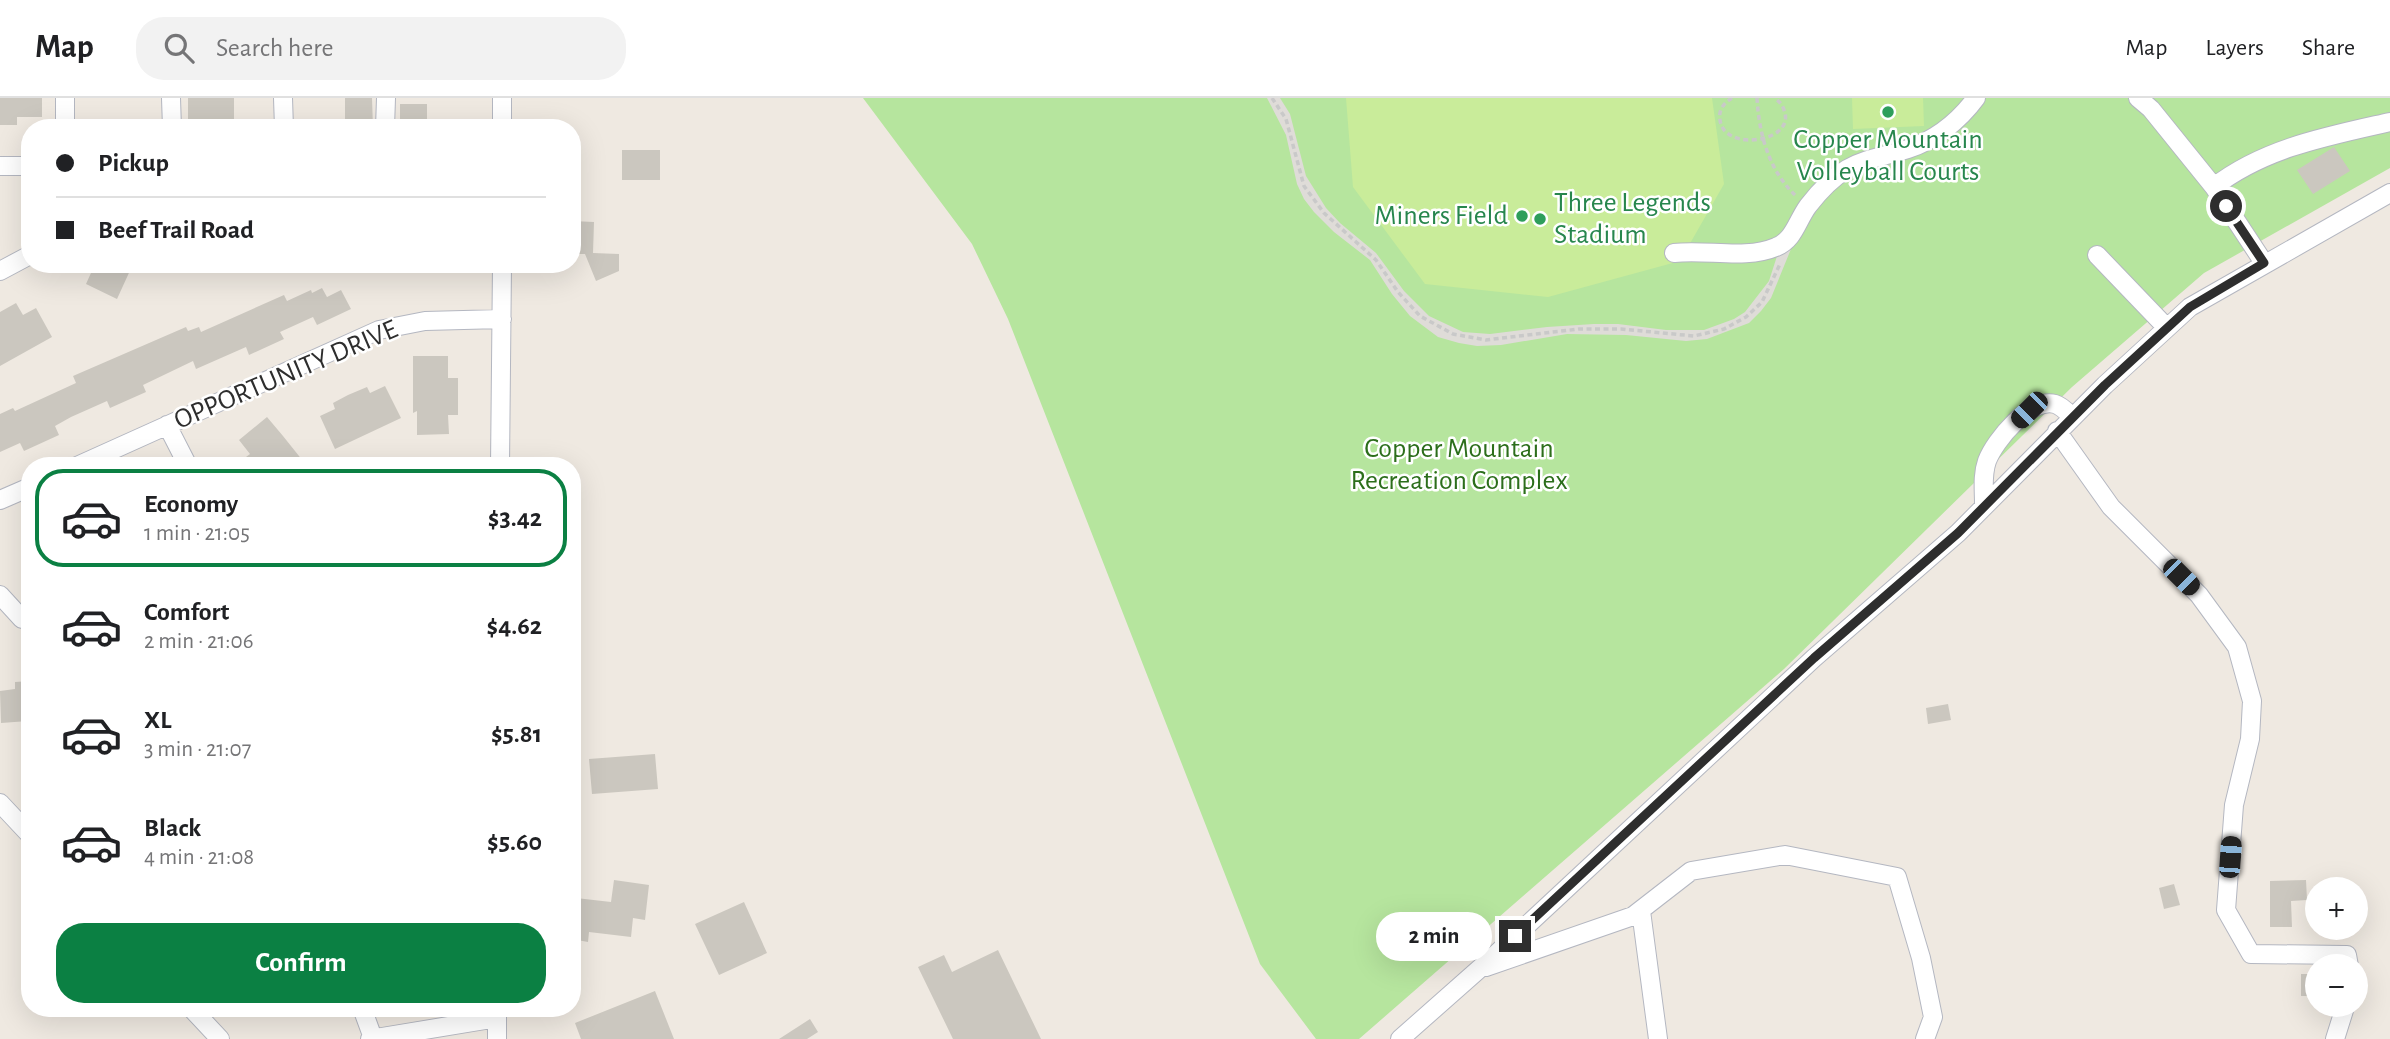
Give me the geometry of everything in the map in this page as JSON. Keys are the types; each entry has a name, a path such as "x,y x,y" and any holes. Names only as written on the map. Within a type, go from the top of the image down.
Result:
{"street":[{"path":"65,98 65,119"},
{"path":"171,98 172,119"},
{"path":"283,98 284,119"},
{"path":"385,119 386,98"},
{"path":"502,98 502,119"},
{"path":"1674,253 1759,252 1788,242 1808,207 1828,184 1846,170 1872,158 1910,148 1941,132 1965,113 1976,98"},
{"path":"2137,98 2151,109 2214,187 2264,263"},
{"path":"2214,187 2236,170 2268,154 2390,122"},
{"path":"0,166 21,166"},
{"path":"1400,1039 1814,658 1958,533 2057,431 2190,307 2390,193"},
{"path":"2097,256 2167,328"},
{"path":"0,271 21,260"},
{"path":"500,457 502,273"},
{"name":"OPPORTUNITY DRIVE","path":"97,457 379,330 425,321 502,319"},
{"path":"1984,504 1984,476 1992,450 2029,410 2048,403 2063,407 2072,417"},
{"path":"167,425 183,457"},
{"path":"2057,431 2111,507 2199,595 2236,647 2252,701 2250,739 2234,805 2226,910 2251,954 2305,955"},
{"path":"0,500 21,491"},
{"path":"0,595 21,618"},
{"path":"3,813 21,828"},
{"path":"1479,969 1633,916 1691,871 1785,855 1897,877 1921,958 1933,1017 1925,1039"},
{"path":"1641,911 1658,1039"},
{"path":"199,1017 220,1039"},
{"path":"365,1017 372,1038 477,1017"},
{"path":"497,1017 497,1039"},
{"path":"2335,1039 2342,1017"}],"path":[{"path":"1272,98 1286,119 1304,186 1324,213 1376,260 1398,292 1420,316 1453,334 1486,340 1579,329 1621,329 1694,336 1724,329 1746,317 1762,302 1788,242"},
{"path":"1732,98 1726,102 1719,114 1720,127 1730,136 1744,140 1762,139 1779,132 1785,125 1783,107 1774,98"},
{"path":"1757,98 1762,139 1774,167 1790,190 1808,207"}],"green space":[{"name":"Copper Mountain Recreation Complex","path":"863,98 2390,98 2390,168 2204,273 2072,387 1784,669 1359,1039 1316,1039 1260,964 1008,319 972,244"},
{"name":"Three Legends Stadium","path":"1346,98 1712,98 1724,184 1680,261 1548,297 1425,284 1353,187"},
{"name":"Copper Mountain Volleyball Courts","path":"1852,98 1923,98 1924,126 1853,129"}],"shaded area":[{"path":"1267,98 1280,98 1290,114 1306,176 1326,208 1376,253 1404,291 1429,316 1463,332 1490,334 1594,324 1704,330 1745,312 1769,281 1778,253 1793,244 1771,298 1761,311 1749,323 1707,339 1686,341 1626,335 1567,334 1501,345 1477,346 1459,343 1438,337 1410,316 1370,260 1334,232 1314,212 1297,184 1286,135"}],"building":[{"path":"0,98 42,98 42,117 17,117 17,125 0,125"},
{"path":"188,98 234,98 234,119 188,119"},
{"path":"345,98 372,98 373,119 345,119"},
{"path":"400,104 427,104 427,119 400,119"},
{"path":"2334,147 2350,171 2313,194 2297,170"},
{"path":"622,150 660,150 660,180 622,180"},
{"path":"581,221 594,222 593,253 619,254 619,271 596,281 585,254 581,254"},
{"path":"91,273 129,273 117,299 86,284"},
{"path":"322,288 327,297 341,290 351,309 317,325 313,317 280,332 284,339 249,355 246,347 196,369 193,361 143,385 146,392 110,408 107,401 71,417 55,426 59,435 24,451 20,443 0,452 0,414 13,408 15,411 76,383 73,376 186,327 188,331 199,327 201,332 284,295 287,301"},
{"path":"16,303 23,315 36,308 52,337 0,366 0,312"},
{"path":"413,356 448,356 448,378 458,378 458,415 448,415 449,434 417,435 417,411 413,413"},
{"path":"385,386 401,418 335,449 320,416 335,409 333,403 348,395 367,387 370,393"},
{"path":"267,417 300,457 246,457 250,454 239,440"},
{"path":"15,682 21,682 21,722 1,723 0,691 15,689"},
{"path":"1948,704 1951,720 1928,724 1926,708"},
{"path":"655,754 658,789 592,794 589,759"},
{"path":"614,880 649,885 645,920 633,918 631,937 589,932 588,942 581,941 581,899 611,902"},
{"path":"2305,880 2305,900 2291,901 2292,927 2270,927 2270,881"},
{"path":"2174,884 2180,905 2164,909 2159,888"},
{"path":"744,902 767,953 719,975 695,924"},
{"path":"998,950 1041,1039 953,1039 918,967 944,955 952,972"},
{"path":"2301,974 2305,974 2305,996 2301,996"},
{"path":"655,991 674,1039 581,1039 575,1023"},
{"path":"810,1019 818,1032 807,1039 779,1039"}],"place":[{"name":"Copper Mountain Volleyball Courts","path":"1888,112"},
{"name":"Miners Field","path":"1522,216"},
{"name":"Three Legends Stadium","path":"1540,219"}],"route":[{"path":"1515,936 1814,658 1958,533 2105,385 2190,307 2264,263 2226,206"}]}
